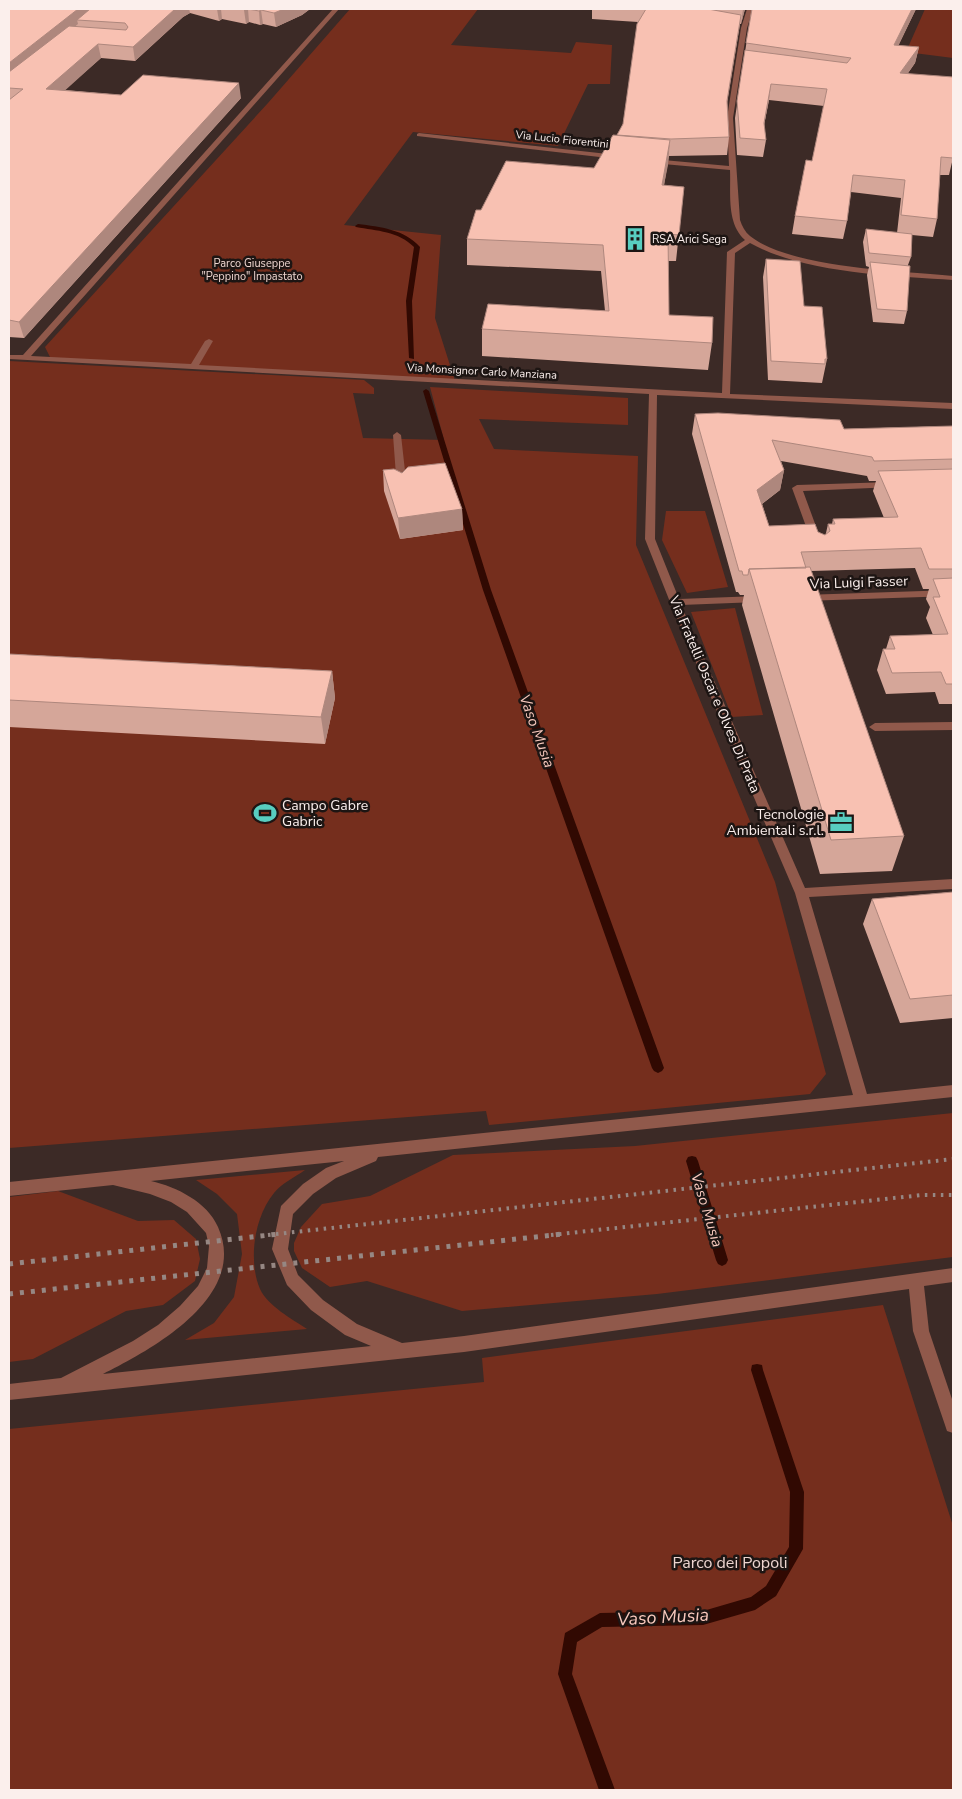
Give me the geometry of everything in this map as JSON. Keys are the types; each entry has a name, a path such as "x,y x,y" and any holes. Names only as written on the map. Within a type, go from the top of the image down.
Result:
{"street":[{"path":"25,358 336,9"},
{"path":"750,9 744,28 730,118 736,220 742,232 750,240 766,249 789,257 816,262 953,278"},
{"path":"735,26 744,28"},
{"path":"739,62 749,63"},
{"name":"Via Lucio Fiorentini","path":"418,134 628,158"},
{"path":"648,160 732,168"},
{"path":"726,396 731,252 750,240"},
{"path":"194,367 209,341"},
{"name":"Via Monsignor Carlo Manziana","path":"9,357 836,402 953,406"},
{"name":"Via Fratelli Oscar e Olves Di Prata","path":"653,392 650,539 675,602 801,893 862,1101"},
{"path":"396,435 402,489"},
{"path":"819,550 797,488 904,485"},
{"name":"Via Luigi Fasser","path":"792,598 953,593"},
{"path":"675,602 773,599"},
{"path":"875,728 953,726"},
{"path":"801,893 953,884"},
{"path":"9,1189 953,1091"},
{"path":"382,1151 331,1174 308,1189 286,1211 280,1249 292,1280 317,1305 351,1330 402,1350"},
{"path":"56,1386 106,1365 163,1330 193,1304 207,1287 218,1258 215,1232 199,1212 168,1192 110,1179"},
{"path":"9,1392 464,1344 953,1275"},
{"path":"916,1280 921,1331 953,1425"}],"green space":[{"name":"Parco Giuseppe \"Peppino\" Impastato","path":"350,9 478,9 451,45 571,53 576,42 612,45 610,84 588,84 558,146 413,132 344,225 441,235 435,318 455,381 51,359 45,347 268,103"},
{"path":"925,9 953,9 953,58 906,52"},
{"path":"9,361 364,380 374,388 374,394 353,393 363,438 444,440 430,387 628,398 628,425 479,419 494,449 638,456 636,545 775,882 826,1074 810,1094 489,1125 486,1111 9,1148"},
{"path":"666,511 705,511 728,587 687,593 662,540"},
{"path":"735,608 763,715 732,717 691,612"},
{"path":"953,1113 953,1257 657,1294 462,1311 367,1281 330,1287 302,1268 294,1251 294,1243 301,1227 322,1204 370,1196 453,1155 635,1146"},
{"path":"305,1170 280,1187 267,1203 255,1240 254,1266 260,1289 269,1301 281,1312 307,1329 185,1340 214,1323 234,1297 242,1254 237,1214 217,1194 196,1180"},
{"path":"58,1191 138,1221 174,1220 196,1239 200,1259 195,1281 163,1305 126,1311 33,1359 9,1362 9,1197"},
{"name":"Parco dei Popoli","path":"883,1305 953,1526 953,1790 9,1790 9,1429 484,1382 482,1358"}],"building":[{"path":"9,9 78,9 9,63"},
{"path":"90,9 175,9 133,47 98,44 46,89 121,95 143,75 239,83 19,322 9,320 9,100 23,89 9,88 9,72 69,26 126,30 128,27 125,23 77,20"},
{"path":"248,9 284,9 274,13"},
{"path":"646,9 708,9 741,15 727,101 729,137 671,139 617,135 623,124 637,24"},
{"path":"752,9 912,9 894,45 919,47 900,73 953,77 953,158 941,157 937,219 901,215 905,180 853,175 847,221 795,216 806,160 812,161 827,89 771,84 764,123 766,140 740,138 737,101 745,50 847,63 851,58 746,43"},
{"path":"613,135 670,140 662,185 684,187 679,235 668,234 669,315 713,317 712,343 482,329 488,304 609,311 603,245 467,239 476,210 481,210 506,161 594,168"},
{"path":"866,229 912,234 911,257 869,253"},
{"path":"766,259 800,261 804,306 822,307 827,359 825,359 825,364 771,361"},
{"path":"870,262 910,266 907,311 877,309"},
{"path":"718,413 840,420 844,429 953,426 953,459 874,461 872,457 772,440 784,470 757,490 769,526 815,524 818,532 825,535 830,531 828,524 835,524 833,519 898,517 878,471 953,469 953,569 929,569 921,548 801,552 806,568 749,569 748,575 743,575 742,571 739,571 695,414"},
{"path":"445,463 462,509 398,518 383,470 394,469 402,473 408,467"},
{"path":"810,567 904,836 831,840 749,569"},
{"path":"953,578 953,684 946,684 941,672 892,673 883,649 895,649 890,636 948,634 933,597 940,597 933,579"},
{"path":"9,654 332,671 321,717 9,700"},
{"path":"953,892 953,995 910,999 872,899"}],"waterway":[{"name":"Vaso Musia","path":"358,226 382,229 398,234 411,241 417,247 409,301 412,358"},
{"name":"Vaso Musia","path":"426,391 487,590 658,1068"},
{"name":"Vaso Musia","path":"692,1161 722,1260"},
{"name":"Vaso Musia","path":"607,1790 565,1674 570,1638 600,1620 703,1618 755,1603 771,1591 796,1549 797,1492 757,1370"}],"railway":[{"path":"268,1235 953,1159"},
{"path":"551,1235 922,1195 953,1195"},
{"path":"9,1264 279,1234"},
{"path":"9,1294 563,1234"}],"place":[{"name":"RSA Arici Sega","path":"635,239"},
{"name":"Campo Gabre Gabric","path":"265,813"},
{"name":"Tecnologie Ambientali s.r.l.","path":"841,822"}]}
